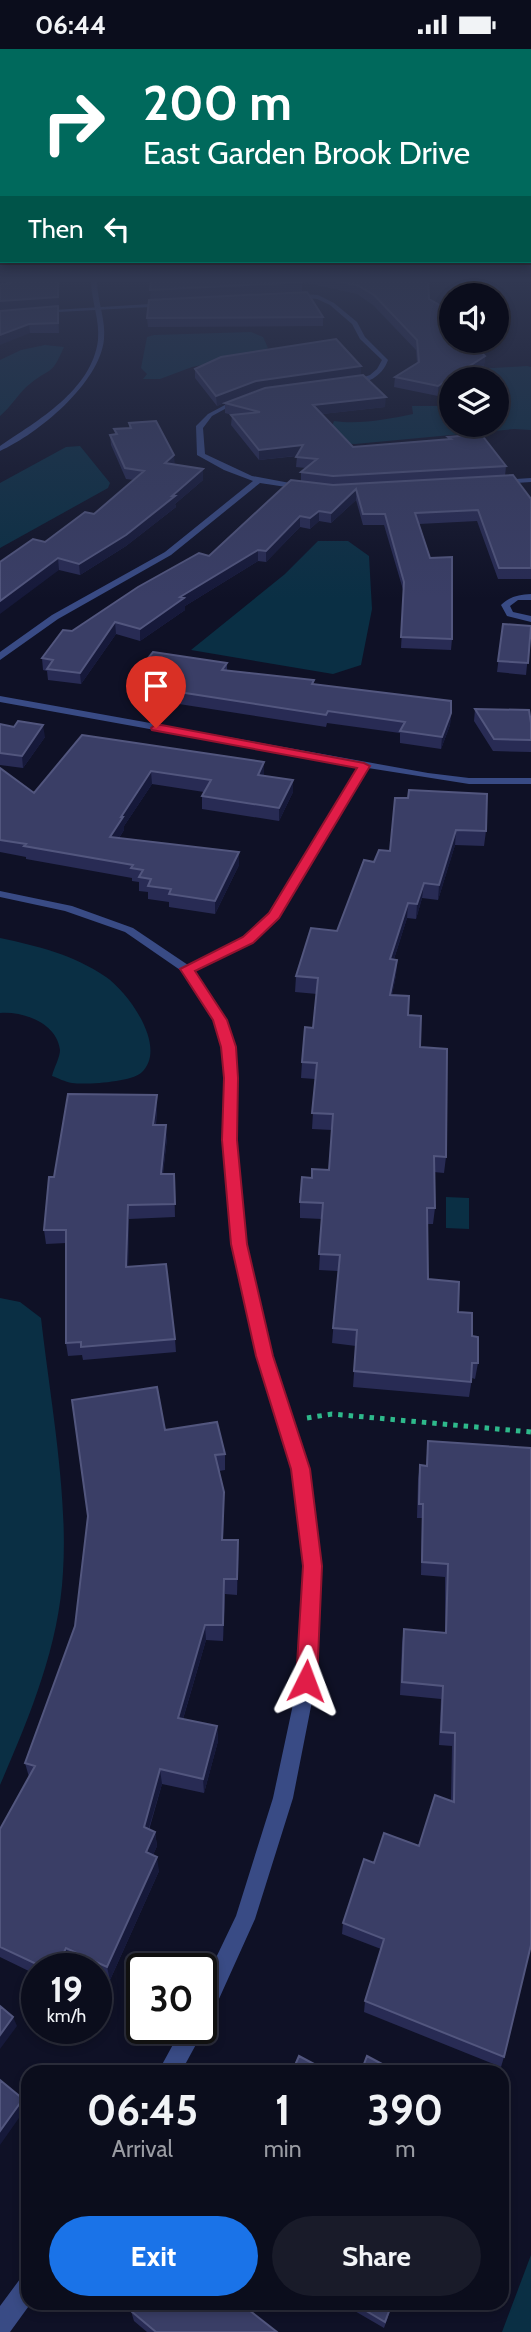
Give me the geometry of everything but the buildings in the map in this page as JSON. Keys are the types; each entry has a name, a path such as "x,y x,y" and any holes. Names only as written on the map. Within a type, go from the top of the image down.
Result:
{"street":[{"path":"0,449 54,410 76,387"},
{"path":"252,396 225,405 210,415 199,428 201,454 237,475 257,482 309,489"},
{"path":"492,483 531,480"},
{"path":"0,657 45,622 103,593 159,559 257,482"},
{"path":"531,597 516,598 505,605 510,614 531,619"},
{"path":"0,699 364,766 469,781 531,781"},
{"path":"187,969 248,940 274,915 364,766"},
{"path":"0,894 68,908 129,930 187,969 220,1020 229,1047 229,1140 239,1244 265,1356 300,1469 313,1566 306,1681 283,1798 245,1919 217,1979"},
{"path":"173,2065 185,2044"},
{"path":"0,2326 21,2297"}],"path":[{"path":"285,1422 332,1414 531,1432"}],"water":[{"path":"0,387 28,387 8,408 0,416"},
{"path":"509,387 531,387 531,430 509,429"},
{"path":"412,406 439,406 439,436 355,444 335,443 330,432 334,421 364,422 394,418 413,414"},
{"path":"80,446 110,483 108,488 0,548 0,483 66,447"},
{"path":"318,541 348,541 369,556 372,609 361,665 333,674 191,650 285,574"},
{"path":"0,938 68,957 94,969 115,984 134,1007 148,1036 148,1062 141,1073 118,1081 88,1084 69,1082 52,1076 60,1050 53,1033 46,1026 28,1017 0,1013"},
{"path":"446,1197 469,1198 469,1229 446,1228"},
{"path":"0,1298 20,1302 41,1318 61,1478 64,1542 60,1600 49,1655 32,1708 0,1785"},
{"path":"531,2255 531,2332 502,2332"}],"route":[{"path":"156,728 364,766 274,915 248,940 213,959 187,969 220,1020 229,1047 229,1140 239,1244 265,1356 300,1469 313,1566 306,1681"}]}
